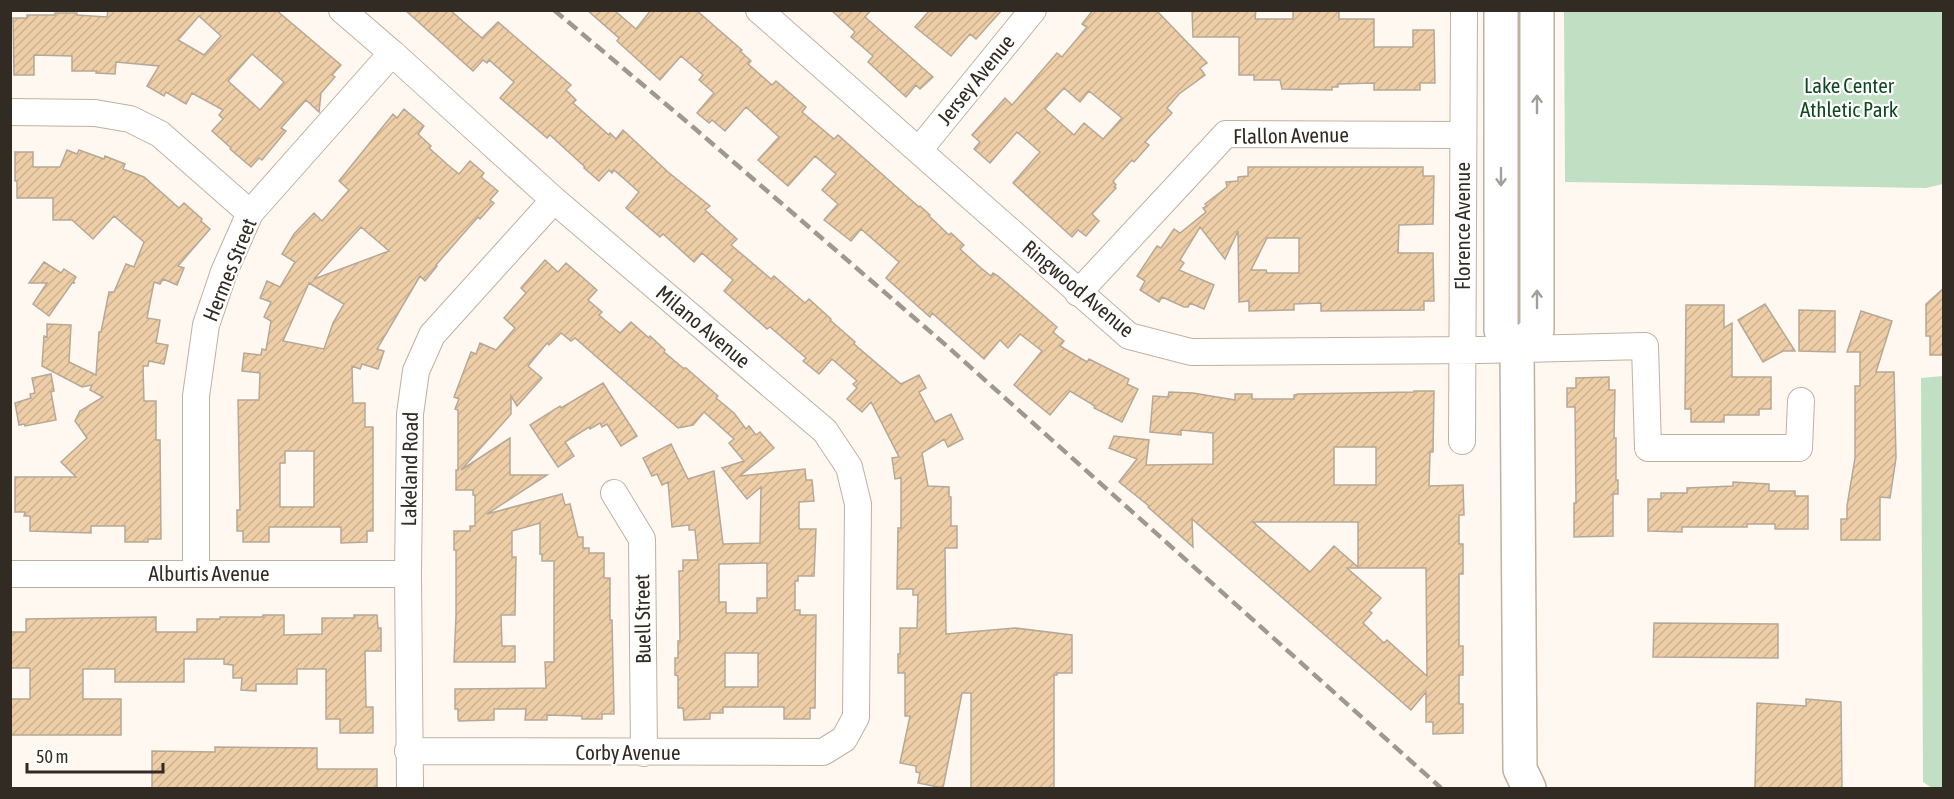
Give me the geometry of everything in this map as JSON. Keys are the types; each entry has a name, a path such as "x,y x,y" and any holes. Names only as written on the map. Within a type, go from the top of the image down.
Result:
{"main road":[{"name":"Florence Avenue","path":"1501,10 1501,330 1517,349"},
{"path":"1518,782 1517,349 1537,330 1537,10"}],"street":[{"name":"Milano Avenue","path":"342,10 554,200 825,430 849,467 858,504 856,717 844,739"},
{"name":"Ringwood Avenue","path":"759,10 1129,336 1191,352 1462,351 1645,346 1648,448 1799,448 1801,401"},
{"name":"Jersey Avenue","path":"919,150 1033,10"},
{"name":"Florence Avenue","path":"1462,441 1464,10"},
{"name":"Hermes Street","path":"196,574 196,396 206,326 224,272 250,213 392,53"},
{"path":"10,112 95,113 130,119 160,135 250,213"},
{"name":"Flallon Avenue","path":"1078,293 1226,135 1463,135"},
{"name":"Lakeland Road","path":"410,789 408,574 410,414 416,371 432,335 554,200"},
{"name":"Buell Street","path":"614,493 642,539 644,753"},
{"name":"Alburtis Avenue","path":"10,574 408,574"},
{"name":"Corby Avenue","path":"408,752 823,752 844,739"}],"green space":[{"name":"Lake Center Athletic Park","path":"1564,11 1943,11 1943,184 1926,188 1565,182"},
{"path":"1943,376 1944,788 1932,788 1923,782 1921,378"}],"building":[{"path":"108,10 276,10 341,65 332,75 335,77 321,93 319,112 306,100 281,128 286,131 262,160 259,158 251,167 212,131 223,119 219,115 223,110 192,93 186,104 166,92 164,96 147,86 159,66 116,62 115,74 72,71 72,56 34,55 34,75 14,75 13,18 27,18 27,15 55,15 55,13 107,17","holes":["199,16 221,36 204,55 178,40","252,54 284,82 260,110 228,81"]},
{"path":"405,10 450,10 482,38 498,22 571,85 566,90 576,100 573,103 609,135 610,133 616,139 623,130 668,172 710,206 705,210 737,239 731,245 771,279 774,276 805,303 809,299 855,342 854,344 901,384 919,375 926,388 919,392 935,422 951,414 963,439 948,447 944,439 922,453 928,486 949,487 951,526 957,526 957,548 945,548 946,634 1015,628 1072,635 1072,673 1054,675 1054,789 971,789 971,693 962,693 943,788 918,783 920,773 916,772 916,766 900,763 910,716 905,716 905,673 898,673 900,628 917,628 918,595 913,595 913,589 897,589 898,528 901,528 901,478 895,479 892,458 899,457 871,402 862,412 847,399 857,388 853,384 857,381 832,359 819,374 803,361 806,358 770,327 767,329 724,291 733,280 702,253 694,262 663,234 660,237 626,208 639,192 614,170 612,173 609,170 599,181 550,135 547,138 500,98 514,82 489,60 487,63 483,60 473,71"},
{"path":"587,10 614,10 636,29 651,10 696,10 742,50 740,51 751,61 748,64 772,85 776,81 806,107 802,112 834,139 838,135 930,215 949,235 951,233 964,245 960,249 981,268 991,276 993,273 998,276 1057,327 1053,332 1064,341 1060,346 1087,362 1089,359 1129,379 1127,384 1138,389 1122,422 1094,408 1095,406 1070,391 1050,415 1014,385 1042,351 1020,334 1008,348 1000,340 984,359 932,313 930,317 886,278 899,262 861,229 851,241 824,220 838,204 822,190 836,174 815,156 788,186 758,160 779,137 746,107 725,131 712,120 709,123 697,113 714,93 699,80 703,75 681,56 660,80 617,41 619,38"},
{"path":"831,10 871,10 865,17 933,77 920,89 916,85 906,97 868,62 873,56 851,37 855,32"},
{"path":"930,10 1002,10 976,39 970,34 951,56 915,27"},
{"path":"1093,10 1156,10 1207,63 1200,68 1205,75 1179,94 1167,108 1172,113 1145,142 1149,145 1113,181 1116,188 1092,214 1099,221 1086,236 1078,230 1072,237 1013,183 1040,152 1017,132 990,163 974,149 980,142 972,135 1005,98 1012,105 1057,53 1062,57 1087,27 1082,24","holes":["1064,88 1080,102 1089,91 1122,118 1103,139 1084,123 1074,135 1045,109"]},
{"path":"1192,10 1256,10 1255,19 1293,19 1293,10 1339,10 1339,19 1374,19 1374,47 1413,47 1413,30 1434,30 1435,83 1420,83 1420,90 1374,90 1374,83 1338,84 1338,87 1332,87 1332,90 1282,89 1280,80 1254,80 1254,75 1239,75 1239,37 1193,37"},
{"path":"404,109 424,126 418,134 431,146 429,148 459,174 470,161 484,173 481,177 498,191 490,200 494,203 480,219 478,217 425,281 420,276 377,349 384,351 378,369 362,364 360,369 352,366 353,403 365,403 365,427 373,427 373,531 367,531 367,542 341,543 341,527 269,527 269,542 243,542 243,531 237,531 237,510 240,510 238,400 259,400 260,373 242,371 244,353 261,355 262,349 266,350 271,321 264,317 271,302 260,298 267,281 280,287 295,262 282,254 294,234 314,213 322,221 349,190 339,181 393,114 397,118","holes":["361,227 389,251 314,279","309,283 344,304 333,323 324,349 283,341","285,451 314,451 314,507 280,507 280,463 285,463"]},
{"path":"67,150 77,154 79,150 104,159 105,156 125,164 123,169 144,177 179,208 184,203 210,229 178,266 184,268 177,285 163,279 160,284 154,282 147,318 160,320 156,343 168,345 164,364 149,361 148,366 143,366 144,401 156,401 156,440 160,440 161,539 148,539 148,542 125,542 125,526 91,526 91,533 30,531 30,516 24,516 25,512 15,512 15,477 76,477 61,462 87,438 75,421 80,411 103,397 90,390 92,385 82,387 42,366 47,324 71,325 69,362 96,375 99,332 101,332 109,292 114,292 126,264 134,267 144,242 114,216 93,239 72,220 53,220 53,198 17,198 15,152 33,152 33,167 60,167"},
{"path":"1248,167 1423,167 1423,176 1434,176 1433,224 1399,225 1398,253 1433,253 1434,301 1424,301 1424,310 1321,311 1321,303 1294,304 1294,310 1249,311 1249,301 1239,302 1238,231 1225,259 1200,227 1180,260 1184,263 1179,270 1214,285 1204,309 1190,303 1188,307 1184,307 1162,297 1159,302 1140,290 1145,281 1137,276 1157,246 1161,248 1174,229 1180,233 1206,212 1203,208 1207,206 1205,204 1227,187 1226,182 1238,181 1238,177 1248,176","holes":["1267,238 1299,238 1299,273 1267,273 1266,270 1251,270"]},
{"path":"545,260 558,272 566,263 597,290 588,300 602,312 599,315 620,333 631,322 649,338 650,336 665,350 664,352 718,396 716,398 734,413 746,429 749,426 756,435 760,432 774,448 740,476 805,469 806,480 812,480 814,501 799,502 799,529 816,529 814,576 798,576 798,581 795,581 795,610 800,610 800,615 816,615 815,708 810,708 810,719 784,719 784,707 723,707 723,713 710,713 710,719 684,720 683,708 678,708 678,676 675,675 675,658 678,658 678,641 680,641 679,571 683,571 683,560 698,560 695,530 689,530 689,525 672,527 668,482 662,485 657,474 652,476 643,458 671,444 688,479 714,471 723,544 760,543 761,487 747,499 722,468 744,461 729,443 734,439 704,412 693,425 678,428 575,338 571,341 561,333 549,345 547,343 528,366 542,378 517,406 511,396 511,414 461,470 510,438 510,475 547,475 487,514 562,494 565,505 570,504 578,537 583,537 583,548 589,548 589,553 604,553 604,578 610,578 614,714 602,714 602,719 547,715 547,720 525,720 526,709 494,709 494,720 459,721 458,709 455,709 455,689 546,688 545,662 554,662 554,561 542,561 540,523 512,531 512,557 516,557 515,615 501,615 502,646 515,646 515,662 454,662 456,550 454,550 454,531 470,531 470,526 475,526 475,495 473,495 473,490 456,490 458,410 455,409 459,399 454,397 471,352 476,354 480,343 496,350 515,328 504,318 526,293 521,288","holes":["767,563 767,598 757,598 757,613 726,613 726,602 719,602 719,564","725,653 758,653 758,687 725,687"]},
{"path":"44,262 61,273 64,269 76,277 73,282 75,283 72,283 49,316 33,304 47,283 29,283"},
{"path":"1944,288 1944,355 1930,355 1930,336 1926,336 1926,304"},
{"path":"1765,304 1795,351 1783,351 1763,362 1738,320"},
{"path":"1686,305 1724,305 1724,328 1732,323 1732,377 1771,377 1771,409 1759,409 1759,415 1724,415 1724,422 1691,422 1691,409 1685,409"},
{"path":"1799,310 1835,311 1835,352 1799,351"},
{"path":"1861,311 1892,321 1876,372 1894,372 1896,458 1890,498 1880,497 1880,540 1841,540 1841,519 1847,519 1855,458 1855,386 1860,386 1860,352 1847,352"},
{"path":"51,374 54,391 51,392 56,420 19,425 15,403 31,398 30,394 35,393 32,378"},
{"path":"1609,377 1609,390 1615,390 1614,438 1616,438 1616,480 1618,480 1618,494 1613,494 1613,536 1574,537 1575,407 1567,407 1567,388 1576,388 1576,378"},
{"path":"603,383 637,436 621,446 607,424 602,427 600,423 590,429 589,427 565,442 574,456 558,467 530,425"},
{"path":"1434,391 1433,452 1430,452 1429,486 1463,485 1464,515 1459,515 1459,544 1463,544 1463,574 1459,574 1459,646 1463,646 1463,675 1459,675 1459,704 1463,704 1463,733 1433,734 1433,722 1426,722 1426,692 1411,710 1192,519 1193,547 1119,482 1137,459 1109,448 1114,436 1149,440 1146,465 1213,464 1213,433 1181,430 1181,435 1150,432 1153,396 1168,397 1169,392 1193,393 1235,400 1235,394 1252,394 1252,399 1294,399 1294,395 1298,394","holes":["1334,447 1376,447 1376,485 1334,485","1253,522 1358,522 1358,567 1334,546 1310,572","1347,568 1426,568 1427,676 1387,640 1384,643 1363,623 1372,613 1369,611 1381,598"]},
{"path":"1733,482 1769,484 1769,491 1795,491 1795,496 1808,496 1808,529 1775,529 1775,524 1747,524 1747,527 1682,527 1682,532 1648,531 1648,499 1661,499 1661,493 1687,493 1687,488 1733,486"},
{"path":"263,615 284,615 284,635 322,634 322,618 377,615 378,628 381,628 381,651 365,651 366,707 373,707 373,733 340,733 340,719 326,719 326,669 297,669 297,684 256,684 256,691 241,690 242,678 233,678 233,665 224,664 224,659 184,659 184,682 115,682 115,669 83,669 83,699 121,699 121,735 10,735 10,699 30,699 30,668 11,668 10,659 10,632 26,632 26,619 156,617 156,632 197,632 197,619 263,617"},
{"path":"1654,623 1778,624 1778,658 1653,657"},
{"path":"1806,699 1841,702 1842,789 1755,789 1757,703 1806,706"},
{"path":"215,747 317,748 317,769 377,769 377,789 152,789 152,751 215,752"}],"railway":[{"path":"554,10 948,347 1441,788"}]}
